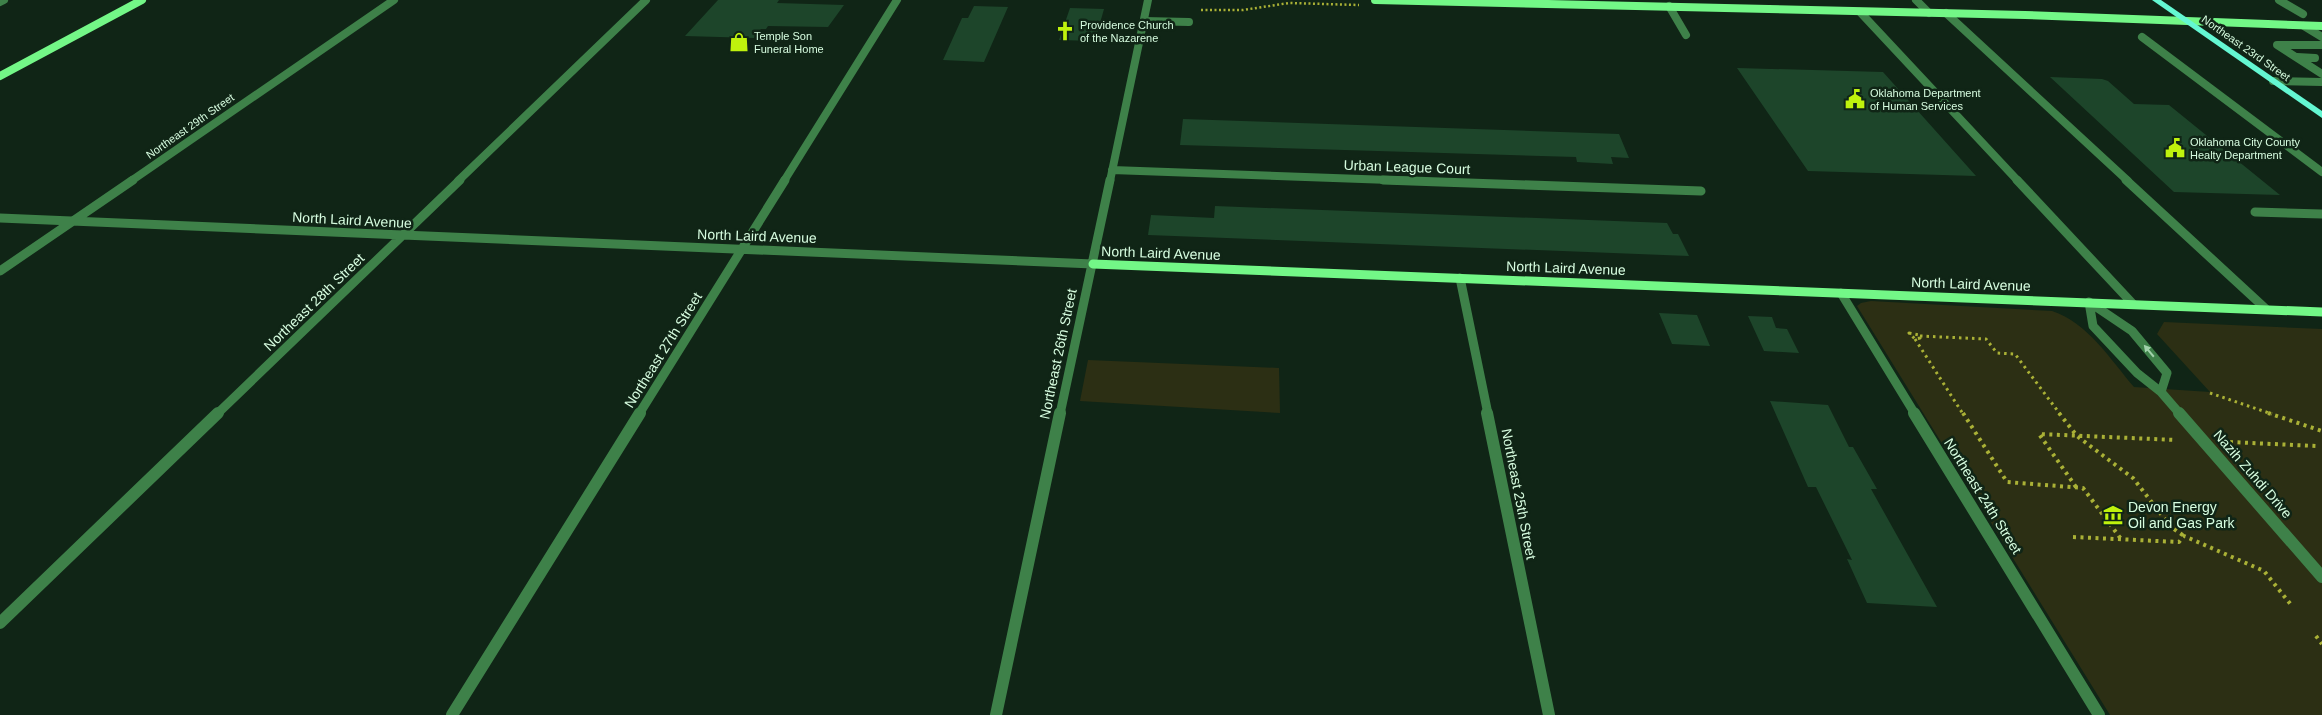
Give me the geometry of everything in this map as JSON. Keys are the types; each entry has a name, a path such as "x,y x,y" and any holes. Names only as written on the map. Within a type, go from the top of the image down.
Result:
{"main road":[{"name":"Northeast 23rd Street","path":"2156,0 2322,116"}],"street":[{"path":"0,2 4,0"},
{"path":"0,76 142,0"},
{"name":"Northeast 29th Street","path":"0,271 394,0"},
{"name":"Northeast 28th Street","path":"0,623 646,0"},
{"name":"Northeast 27th Street","path":"452,715 898,0"},
{"name":"Northeast 26th Street","path":"996,715 1148,0"},
{"path":"1375,0 1946,13 2322,26"},
{"path":"1916,0 1929,13"},
{"path":"2279,0 2303,14"},
{"path":"1669,6 1686,36"},
{"path":"1860,12 2133,304"},
{"path":"1946,13 2266,309"},
{"path":"1144,21 1190,22"},
{"path":"2304,26 2322,37"},
{"path":"2142,37 2322,172"},
{"path":"2322,45 2277,46 2322,74"},
{"path":"2296,57 2315,58"},
{"path":"2314,69 2322,69"},
{"path":"2272,81 2322,82"},
{"name":"Urban League Court","path":"1112,170 1701,191"},
{"path":"2255,212 2322,214"},
{"name":"North Laird Avenue","path":"0,218 1093,264 2322,312"},
{"name":"Northeast 25th Street","path":"1460,278 1549,715"},
{"name":"Northeast 24th Street","path":"1841,293 2099,715"},
{"path":"2089,302 2132,331 2168,373 2162,392"},
{"name":"Nazih Zuhdi Drive","path":"2089,302 2093,326 2137,373 2162,392 2322,577"}],"path":[{"path":"2120,540 2083,488 2007,482 1915,339 1909,333 1916,333 1920,336 1986,339 1997,353 2014,354 2077,436 2133,478 2171,528 2184,536 2264,571 2292,606"},
{"path":"1915,339 1920,336"},
{"path":"2210,393 2322,431"},
{"path":"2077,487 2039,434 2178,440"},
{"path":"2225,442 2316,446"},
{"path":"2073,537 2179,542 2184,536"},
{"path":"2316,636 2322,644"}],"green space":[{"path":"1871,301 2052,311 2077,324 2098,343 2134,387 2210,392 2157,334 2164,322 2322,329 2322,715 2110,715 1857,306"},
{"path":"1088,360 1279,368 1280,413 1080,401"}],"building":[{"path":"718,0 779,0 777,3 844,5 828,27 768,26 766,29 761,29 754,38 685,36"},
{"path":"974,6 1008,7 984,62 943,60 962,18 968,18"},
{"path":"1070,8 1104,9 1095,41 1059,40"},
{"path":"1737,68 1883,72 1976,176 1808,171"},
{"name":"Oklahoma City County Healty Department","path":"2050,77 2102,79 2108,81 2134,104 2169,105 2280,195 2174,192"},
{"path":"1183,119 1619,134 1629,158 1611,157 1613,164 1577,162 1576,157 1180,145"},
{"path":"1215,206 1667,223 1673,234 1678,234 1689,256 1148,235 1151,215 1214,218"},
{"path":"1659,313 1697,315 1710,346 1672,344"},
{"path":"1748,316 1772,317 1776,328 1787,329 1799,353 1764,351"},
{"path":"1770,401 1828,405 1849,447 1853,447 1877,489 1871,489 1937,607 1867,603 1847,559 1852,560 1816,487 1808,487"}],"place":[{"name":"Providence Church of the Nazarene","path":"1065,31"},
{"name":"Temple Son Funeral Home","path":"739,42"},
{"name":"Oklahoma Department of Human Services","path":"1855,99"},
{"name":"Oklahoma City County Healty Department","path":"2175,148"},
{"name":"Devon Energy Oil and Gas Park","path":"2113,515"}]}
